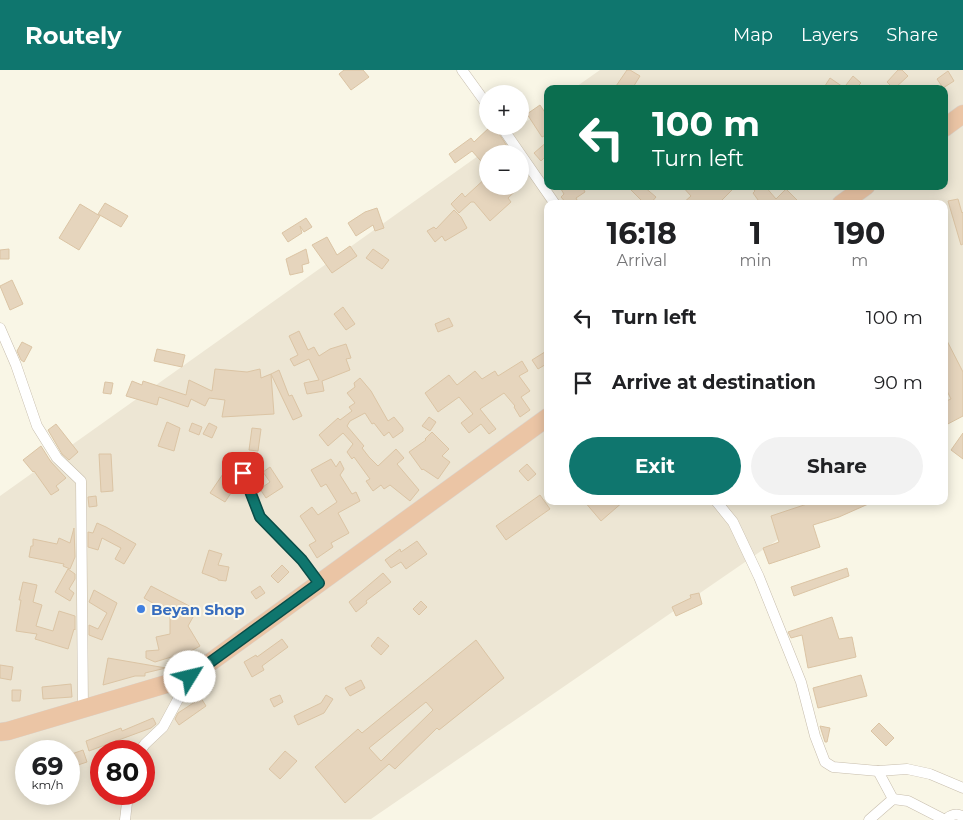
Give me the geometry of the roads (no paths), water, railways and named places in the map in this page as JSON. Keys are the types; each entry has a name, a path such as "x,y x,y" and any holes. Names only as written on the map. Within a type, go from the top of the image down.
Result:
{"highway":[{"path":"948,125 963,114"},
{"path":"847,200 861,190"},
{"path":"0,732 190,677 544,420"}],"street":[{"path":"462,70 479,94"},
{"path":"507,135 544,188"},
{"path":"0,328 16,365 37,426 57,458 81,481 83,709"},
{"path":"243,473 260,517 302,560 319,583"},
{"path":"719,505 734,522 759,577 801,682 815,736 825,762 833,768 878,771 906,769 930,774 963,788"},
{"path":"149,740 163,727 190,677"},
{"path":"878,771 893,799"},
{"path":"868,820 893,799 908,801 945,820 952,815 963,817"},
{"path":"125,820 127,805"}],"place":[{"name":"Beyan Shop","path":"141,609"}]}
